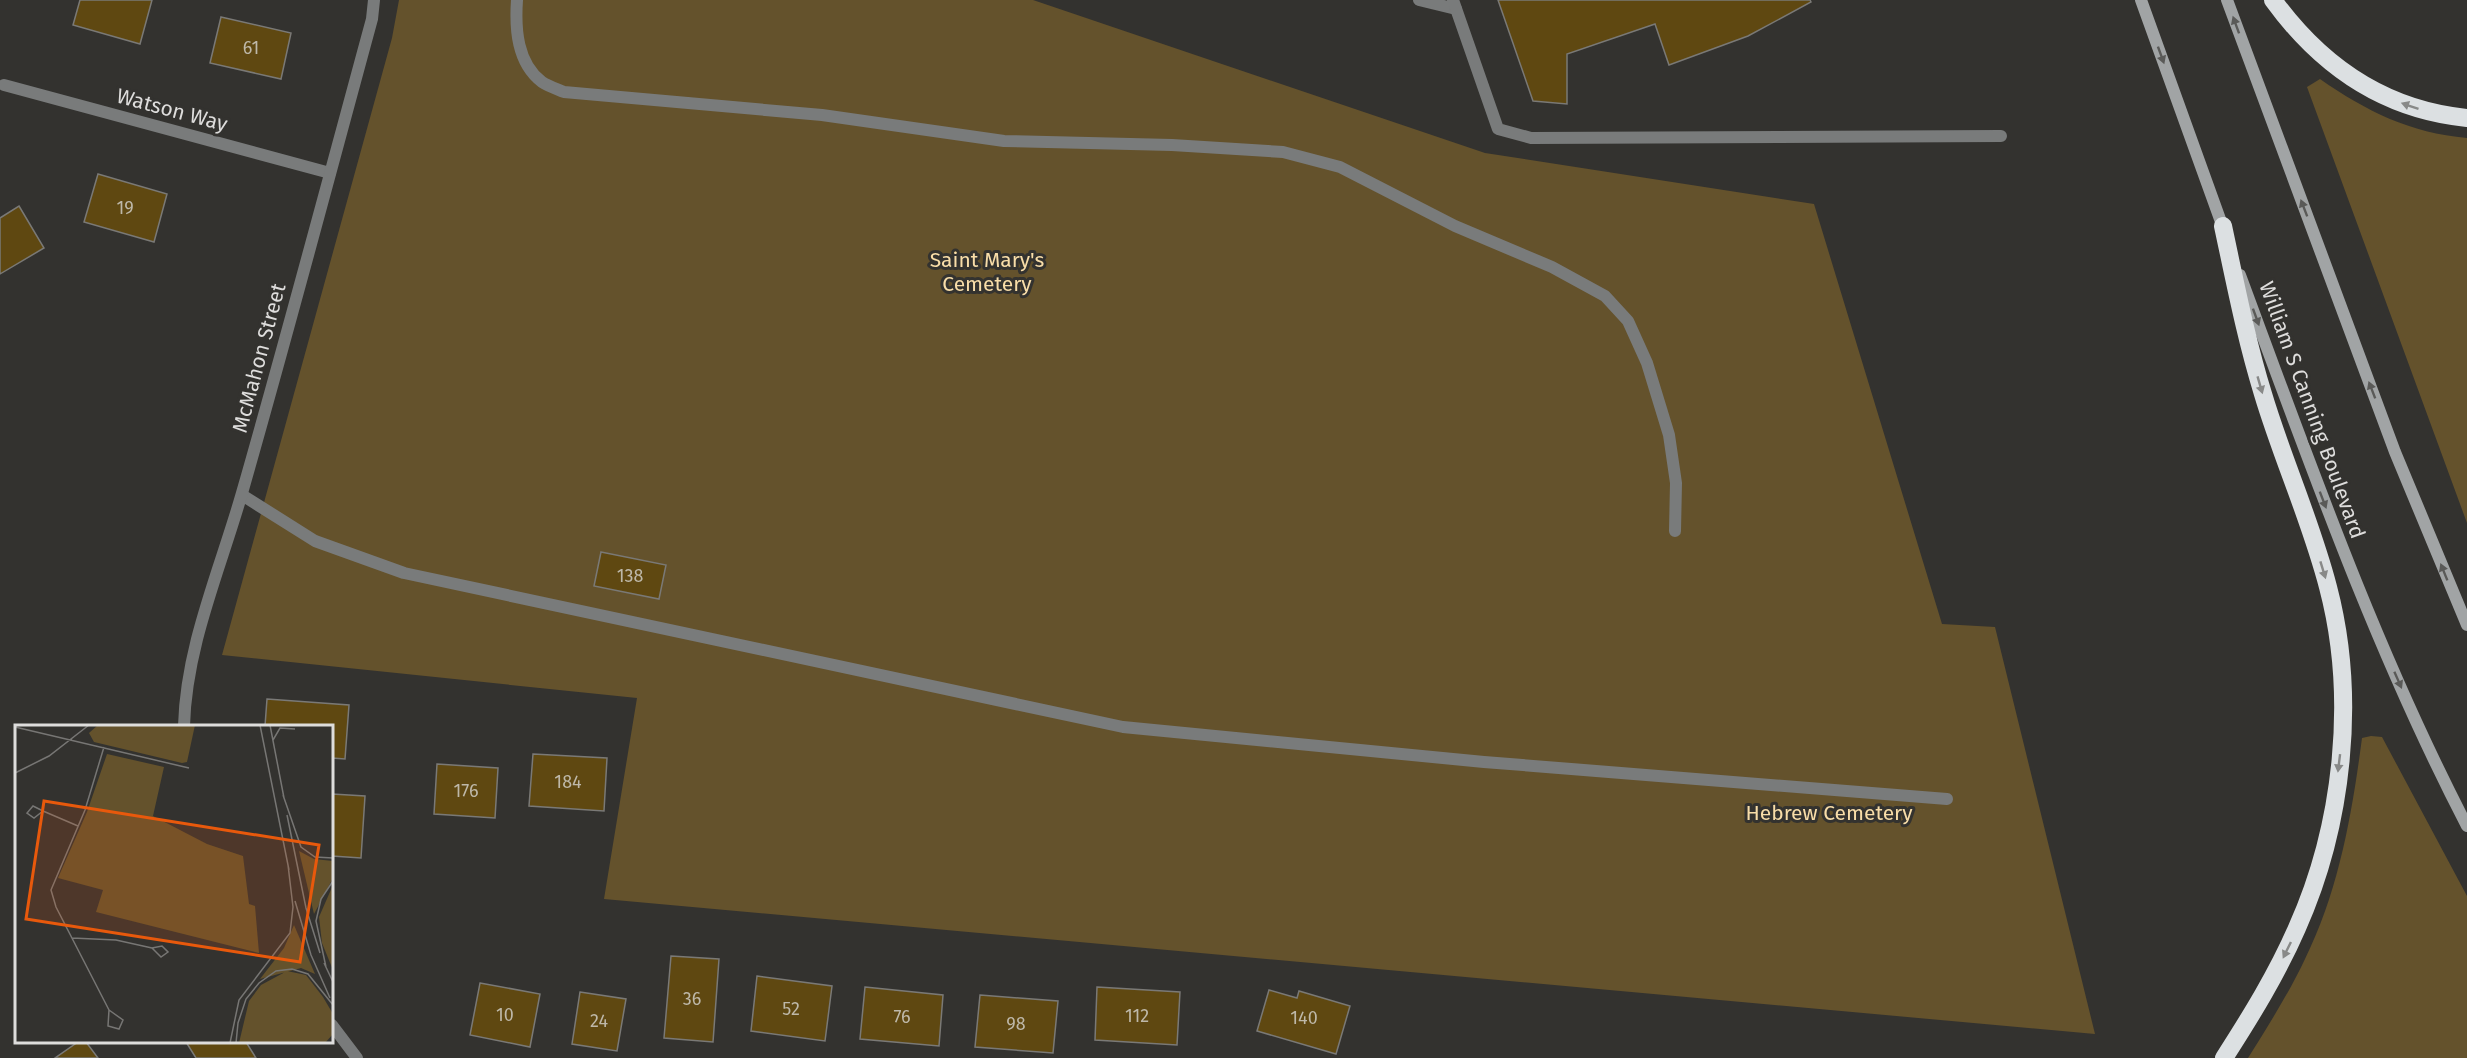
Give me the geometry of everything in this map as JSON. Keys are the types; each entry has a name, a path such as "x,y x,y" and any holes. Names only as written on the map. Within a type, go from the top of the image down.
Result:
{"highway":[{"path":"2273,0 2310,46 2357,82 2384,97 2415,109 2467,118"},
{"path":"2223,226 2250,349 2263,396 2328,588 2341,681 2342,744 2333,813 2317,875 2302,916 2272,980 2224,1058"}],"main road":[{"name":"William S Canning Boulevard","path":"2141,0 2347,561 2410,707 2467,826"},
{"path":"2227,0 2388,432 2467,626"}],"street":[{"name":"McMahon Street","path":"184,725 191,662 242,495 372,19 374,0"},
{"path":"517,0 516,22 521,55 542,82 564,92 822,115 1004,141 1172,144 1283,152 1340,167 1455,226 1552,267 1605,296 1621,313 1628,321 1647,363 1669,435 1676,483 1676,531"},
{"path":"1419,0 1455,4 1497,129 1531,138 2001,136"},
{"name":"Watson Way","path":"1,86 330,173"},
{"path":"242,495 315,541 404,573 1123,727 1484,762 1947,800"},
{"path":"333,1025 357,1058"}],"green space":[{"path":"399,0 1033,0 1485,153 1814,204 1942,624 1995,627 2095,1034 604,899 637,698 222,655 392,38"},
{"path":"2320,79 2354,101 2389,119 2426,131 2467,138 2467,523 2307,87"},
{"path":"2382,737 2467,896 2467,1058 2248,1058 2292,984 2317,933 2335,879 2349,823 2362,738"}],"building":[{"path":"80,0 152,0 140,44 73,25"},
{"path":"1498,0 1810,0 1811,2 1748,36 1669,65 1655,24 1567,54 1567,104 1533,101"},
{"path":"221,17 291,33 281,79 210,63"},
{"path":"98,174 167,194 154,242 84,222"},
{"path":"19,206 44,248 0,274 0,218"},
{"path":"601,552 666,565 659,599 594,586"},
{"path":"267,699 349,705 345,759 333,758 333,725 265,725"},
{"path":"533,754 607,758 604,811 529,806"},
{"path":"437,764 498,768 495,818 434,814"},
{"path":"333,794 365,796 361,858 333,856"},
{"path":"671,956 719,959 713,1042 664,1038"},
{"path":"757,976 832,986 825,1041 751,1031"},
{"path":"480,983 540,994 530,1047 470,1035"},
{"path":"865,987 943,995 939,1046 860,1039"},
{"path":"1097,987 1180,992 1177,1045 1095,1040"},
{"path":"1269,990 1297,998 1299,991 1350,1006 1336,1054 1257,1031"},
{"path":"580,992 626,999 617,1051 572,1044"},
{"path":"980,995 1058,1001 1053,1053 975,1047"},
{"path":"77,1043 87,1043 98,1058 55,1058"},
{"path":"187,1043 247,1043 256,1058 196,1058"}],"park label":[{"name":"Saint Mary's Cemetery","path":"987,272"},
{"name":"Hebrew Cemetery","path":"1829,813"}]}
